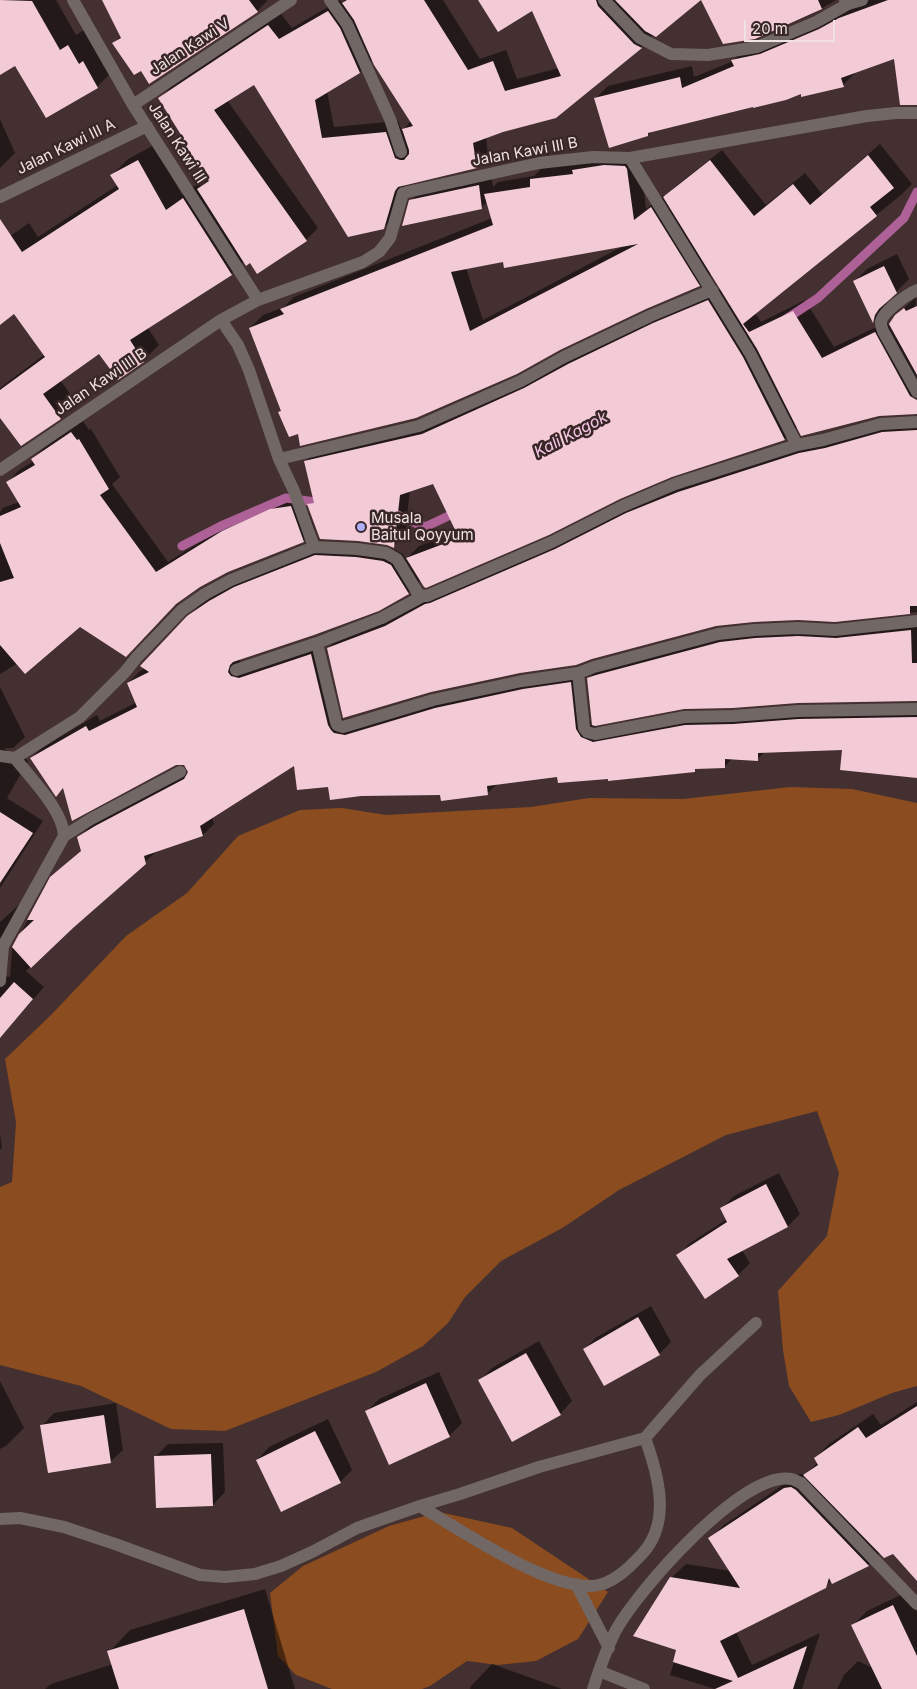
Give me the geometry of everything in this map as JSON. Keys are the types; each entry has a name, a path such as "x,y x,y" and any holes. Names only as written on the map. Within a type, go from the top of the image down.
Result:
{"street":[{"name":"Jalan Kawi III","path":"73,0 133,106 258,300"},
{"name":"Jalan Kawi V","path":"133,106 291,0"},
{"path":"330,0 347,24 390,119 401,152"},
{"path":"604,0 640,38 671,54 708,55 757,47 816,22 846,2 862,0"},
{"name":"Jalan Kawi III B","path":"0,470 221,320 258,300 363,262 379,252 390,238 403,193 539,164 594,157 630,158 867,116 917,113"},
{"name":"Jalan Kawi III A","path":"0,198 147,126"},
{"path":"630,158 750,353 797,445"},
{"path":"279,459 419,426 520,381 564,357 650,316 712,290"},
{"path":"917,290 887,311 882,316 880,322 883,331 917,392"},
{"path":"221,320 238,345 249,370 279,459 294,491 314,547"},
{"path":"236,670 317,643 382,618 422,596 427,596 552,542 623,506 666,488 797,445 881,424 917,422"},
{"path":"0,756 15,758 80,717 125,672 182,610 205,594 231,580 314,547 357,549 386,553 397,559 419,595 422,596"},
{"path":"317,643 336,722 337,725 343,727 406,707 546,676 578,673 718,634 763,630 835,630 917,621"},
{"path":"578,673 584,728 587,732 595,734 684,717 733,716 798,711 917,709"},
{"path":"15,758 57,813 64,827 64,836"},
{"path":"0,981 3,946 64,836 91,819 180,772"},
{"path":"0,1519 20,1518 64,1527 200,1575 225,1577 254,1574 281,1566 312,1552 356,1528 539,1467 645,1438 700,1375 756,1323"},
{"path":"420,1506 494,1550 545,1574 576,1584 592,1586 606,1582 632,1565 645,1551 655,1535 660,1517 660,1501 653,1460 645,1438"},
{"path":"593,1689 616,1632 637,1599 679,1549 712,1519 749,1492 778,1479 791,1478 801,1483 917,1604"},
{"path":"576,1584 609,1648"},
{"path":"599,1671 644,1689"}],"shaded area":[{"path":"790,787 852,789 917,803 917,1386 892,1393 839,1415 811,1422 789,1386 783,1350 778,1291 827,1236 839,1173 817,1111 726,1135 619,1190 564,1227 501,1261 465,1297 448,1323 423,1346 376,1372 225,1431 171,1429 81,1386 0,1365 0,1187 12,1182 16,1122 5,1059 51,1015 126,936 187,893 238,836 300,810 342,808 386,815 531,807 589,798 683,799"},
{"path":"439,1512 512,1528 608,1592 578,1639 536,1661 498,1665 467,1661 430,1686 422,1689 332,1689 296,1675 278,1656 270,1593 303,1566 389,1526"}],"building":[{"path":"0,0 32,1 60,50 68,45 79,64 83,61 98,88 46,118 15,66 0,75"},
{"path":"102,0 249,0 258,12 149,84 141,71 134,75 112,43 121,38"},
{"path":"347,0 424,0 468,70 493,61 505,91 561,76 532,11 498,32 478,0 596,0 598,6 634,44 642,48 556,118 503,132 473,143 477,168 398,187 395,191 384,229 348,237 254,85 214,110 307,241 257,274 250,263 246,266 197,189 209,181 180,140 183,138 158,98 268,25 279,39 328,11 340,28 360,73 315,100 322,138 386,132 395,158 404,160 409,154 409,150 402,129 413,126 374,65 354,20 342,3"},
{"path":"615,0 701,0 656,37 645,31"},
{"path":"701,0 818,0 822,9 755,39 723,44"},
{"path":"888,0 917,0 917,105 900,105 894,59 841,78 844,87 801,97 801,94 786,100 648,133 648,136 609,148 594,98 680,77 682,88 734,66 731,60 760,54 819,29 839,18"},
{"path":"868,155 894,188 870,207 877,216 743,324 749,332 793,311 822,358 875,332 910,396 917,400 917,414 879,416 801,436 757,349 663,197 710,160 754,216 793,184 810,205"},
{"path":"138,160 166,210 183,198 232,275 130,340 144,362 118,380 99,354 43,394 61,419 21,446 0,418 0,390 45,357 14,314 0,325 0,219 22,252 119,189 110,175"},
{"path":"604,165 625,166 634,220 651,207 700,286 646,309 560,350 517,374 416,418 300,446 298,434 289,437 278,412 281,411 249,328 284,314 280,309 493,225 484,194 530,187 530,179 573,174 572,170","holes":["638,244 470,331 451,272 503,262 504,268"]},
{"path":"479,185 482,209 402,226 409,200"},
{"path":"884,266 897,293 879,309 873,323 853,281"},
{"path":"708,300 743,357 785,440 672,477 620,499 549,535 426,588 406,558 459,538 433,484 400,495 394,548 387,545 358,541 320,539 307,504 314,503 304,461 422,434 524,388 568,364 653,323"},
{"path":"917,306 917,375 889,324 895,315 904,308 906,311"},
{"path":"917,430 917,606 910,606 910,614 835,622 798,620 716,626 576,665 520,673 431,692 343,718 327,648 385,626 425,604 555,549 626,513 678,492 799,453 825,448 882,432"},
{"path":"71,432 77,440 79,439 109,489 100,495 156,572 222,531 270,509 291,506 304,542 228,572 200,587 176,604 126,657 80,627 25,674 0,645 0,582 14,578 0,543 0,516 21,507 6,482 35,465 31,459"},
{"path":"315,555 356,557 383,561 391,565 409,594 379,611 233,662 228,672 231,676 239,678 311,654 328,725 334,733 345,735 435,708 523,689 571,682 576,729 581,737 593,742 685,725 733,724 798,719 917,717 917,778 840,770 842,750 758,753 758,761 725,759 725,768 695,769 695,772 608,781 608,779 558,783 557,777 487,786 488,795 441,801 440,795 361,796 330,800 328,787 297,790 294,766 200,826 203,836 144,856 146,864 31,968 12,947 19,934 34,920 27,920 50,877 81,851 77,837 184,779 188,772 184,765 176,765 72,821 63,788 56,797 30,758 86,726 89,731 137,707 127,683 149,672 140,666 187,616 234,587"},
{"path":"911,630 912,663 917,663 917,701 798,703 733,708 684,709 592,725 587,678 596,675 720,642 798,636 836,638"},
{"path":"0,812 33,833 0,883"},
{"path":"14,982 33,999 0,1038 0,998"},
{"path":"766,1184 788,1227 727,1259 739,1276 705,1299 676,1255 727,1222 720,1208"},
{"path":"638,1317 660,1355 604,1386 583,1349"},
{"path":"526,1353 561,1415 512,1442 478,1380"},
{"path":"426,1383 450,1437 389,1465 365,1411"},
{"path":"917,1406 917,1581 893,1554 884,1558 803,1475 818,1465 814,1458 858,1427 866,1438"},
{"path":"104,1415 111,1463 48,1473 40,1425"},
{"path":"315,1431 341,1483 281,1512 256,1460"},
{"path":"211,1454 213,1506 156,1508 154,1456"},
{"path":"791,1487 869,1566 832,1584 829,1578 826,1588 720,1641 738,1678 807,1646 793,1689 715,1689 733,1681 673,1662 676,1650 633,1636 670,1577 740,1588 708,1538 784,1488"},
{"path":"893,1605 917,1656 917,1689 882,1689 851,1625"},
{"path":"244,1609 268,1689 119,1689 107,1651"}],"waterway":[{"name":"Kali Kagok","path":"786,319 818,298 904,218 917,192"},
{"name":"Kali Kagok","path":"182,546 221,526 286,498 323,503"},
{"name":"Kali Kagok","path":"388,511 425,527 459,511"}],"place":[{"name":"Musala Baitul Qoyyum","path":"361,527"}]}
